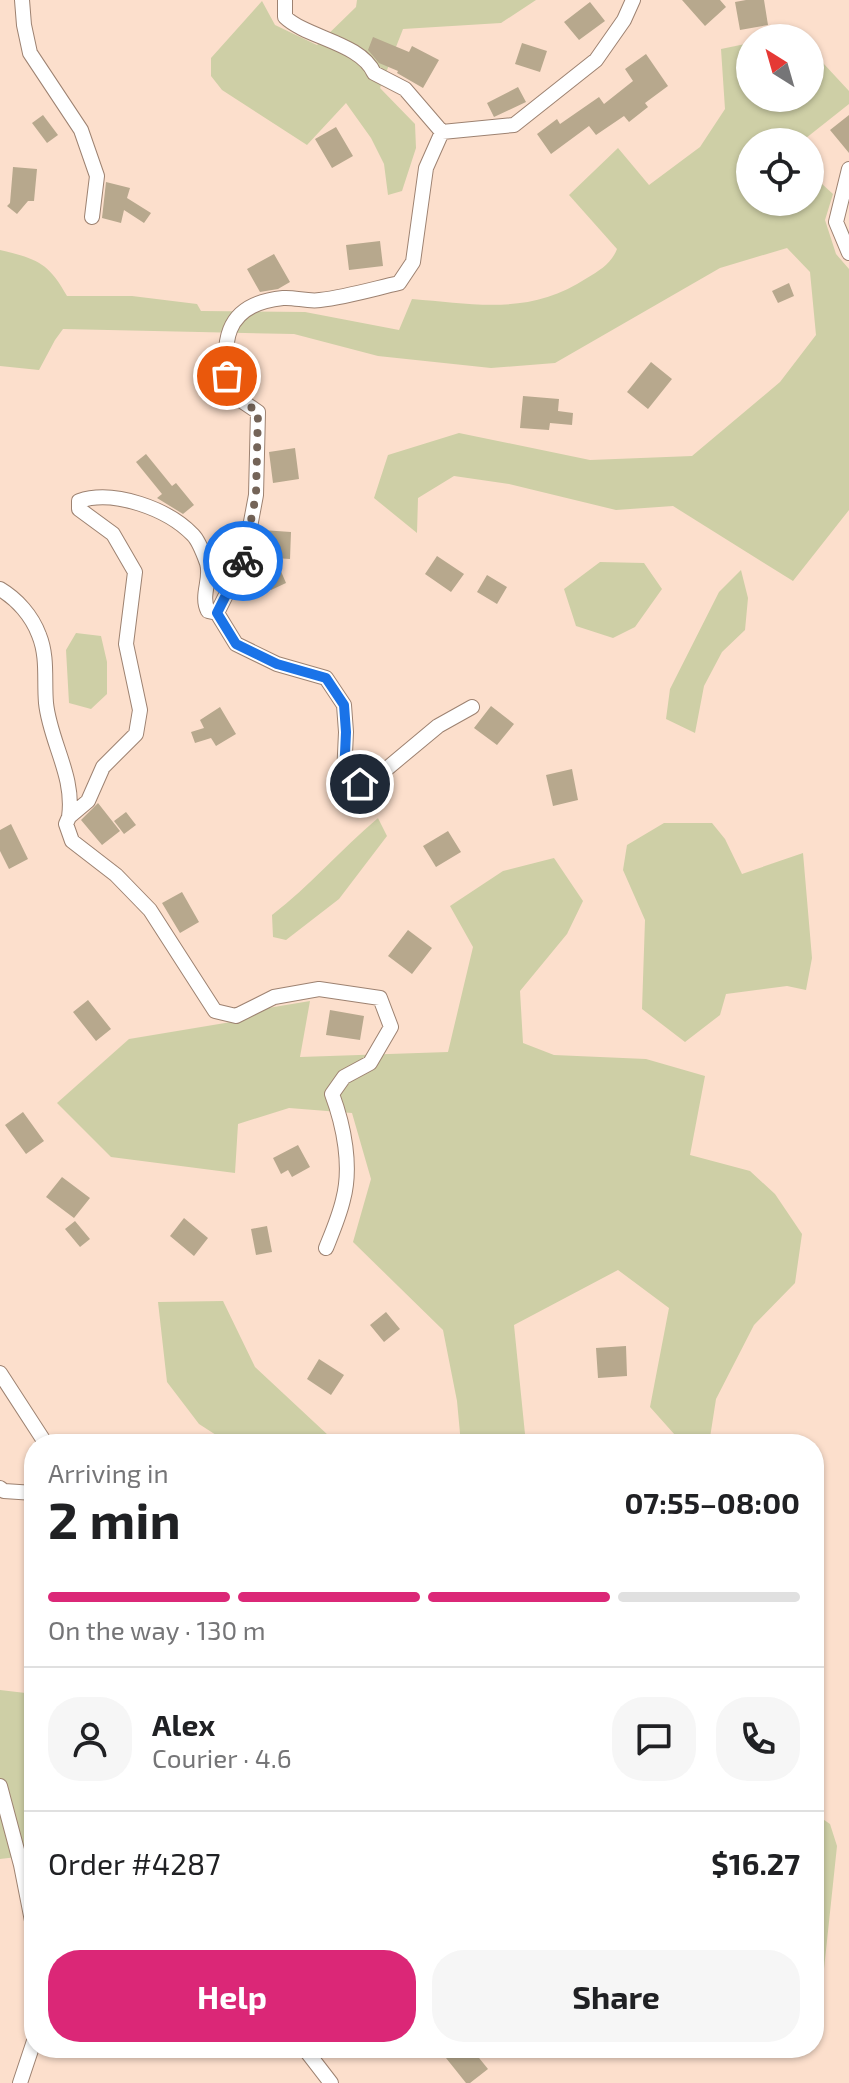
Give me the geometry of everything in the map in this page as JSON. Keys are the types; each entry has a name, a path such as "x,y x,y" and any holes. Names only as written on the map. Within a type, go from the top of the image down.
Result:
{"street":[{"path":"22,0 30,53 81,130 97,176 92,217"},
{"path":"285,0 285,17 295,27 311,31 360,56 371,65 374,73 405,89 442,132"},
{"path":"442,132 514,125 596,60 624,20 633,0"},
{"path":"217,613 244,559 256,495 258,412 230,393 224,359 228,331 249,306 284,298 316,301 399,283 413,262 426,168 442,132"},
{"path":"849,169 836,222 849,253"},
{"path":"69,817 88,801 103,767 136,734 140,710 126,644 135,572 113,534 79,509 79,501 93,496 127,501 166,514 195,537 208,566 204,603 208,611 217,613 236,644 277,664 326,678 344,705 344,776 360,784 378,776 438,726 472,707"},
{"path":"0,589 13,596 39,635 46,661 46,705 69,781 69,817 66,824 72,841 116,875 150,910 215,1011 236,1016 274,997 319,989 380,998 391,1027 370,1063 344,1077 332,1094 340,1114 347,1158 344,1199 326,1248"},
{"path":"0,1373 40,1434"},
{"path":"0,1488 24,1492"},
{"path":"0,1786 24,1880"},
{"path":"20,2083 28,2058"},
{"path":"312,2058 331,2083"}],"green space":[{"path":"357,0 536,0 501,23 403,29 380,88 415,124 416,148 402,191 388,195 384,164 371,138 346,103 307,145 222,90 211,76 211,58 262,1 275,25 317,45 356,7"},
{"path":"736,46 736,112 824,112 824,64 849,91 849,104 819,128 736,128 736,216 824,216 824,186 833,194 825,220 836,254 849,269 849,510 793,581 673,506 616,510 509,484 454,476 418,498 417,533 374,498 388,455 459,433 590,460 692,456 780,382 816,335 810,272 787,248 720,268 555,363 491,368 378,356 294,334 63,329 39,370 0,366 0,250 40,264 54,276 67,296 132,296 197,304 201,311 305,312 399,330 412,299 502,305 523,303 566,290 605,266 617,249 569,195 618,148 649,185 700,147 725,109 721,49"},
{"path":"600,562 644,563 662,589 635,627 613,638 576,626 564,589"},
{"path":"741,570 748,598 745,630 722,652 704,686 695,733 666,719 670,689 719,592"},
{"path":"76,633 101,636 107,662 107,694 91,709 69,703 66,650"},
{"path":"378,818 387,836 339,899 286,940 273,937 272,915"},
{"path":"664,823 712,823 725,839 742,874 803,853 812,958 806,990 787,986 726,994 720,1015 685,1042 642,1009 645,920 623,870 627,845"},
{"path":"554,858 583,901 567,934 520,991 523,1043 554,1055 646,1059 705,1076 690,1155 750,1171 775,1194 802,1234 795,1283 754,1325 716,1399 711,1434 674,1434 650,1407 669,1308 618,1270 514,1325 525,1434 460,1434 443,1330 353,1242 371,1179 352,1113 289,1108 238,1124 235,1173 111,1157 57,1103 129,1039 243,1020 268,1008 310,1001 300,1057 448,1052 473,947 450,906 503,871"},
{"path":"223,1301 255,1367 327,1434 214,1434 199,1424 167,1382 158,1302"},
{"path":"0,1690 24,1693 24,1856 0,1859"},
{"path":"824,1820 830,1824 837,1846 824,1969"}],"building":[{"path":"682,0 720,0 726,7 705,26"},
{"path":"764,0 768,24 739,24 735,2"},
{"path":"590,2 605,21 579,40 564,22"},
{"path":"373,37 409,52 412,46 439,60 423,88 398,71 379,63 368,50"},
{"path":"522,43 547,51 540,72 515,64"},
{"path":"646,54 668,86 645,103 648,107 629,122 624,116 596,135 589,126 551,154 537,134 557,119 560,124 599,97 604,104 633,81 625,69"},
{"path":"518,87 526,102 494,117 487,103"},
{"path":"43,115 58,135 47,143 32,123"},
{"path":"849,115 849,153 830,130"},
{"path":"336,127 353,156 332,168 315,139"},
{"path":"13,167 37,169 34,201 28,201 17,214 7,206 10,203"},
{"path":"106,182 130,188 127,198 151,213 144,223 124,210 121,223 102,218"},
{"path":"380,241 383,266 349,270 346,245"},
{"path":"274,254 290,282 278,289 260,292 247,269"},
{"path":"789,283 794,296 778,303 772,291"},
{"path":"651,362 672,379 648,409 627,392"},
{"path":"523,396 559,399 558,411 573,413 572,425 550,423 549,430 520,428"},
{"path":"295,448 299,479 273,483 269,452"},
{"path":"146,454 172,486 176,483 194,505 183,514 157,498 162,494 136,462"},
{"path":"262,530 291,532 290,559 260,557"},
{"path":"437,556 464,574 451,592 425,574"},
{"path":"280,569 286,583 271,590 264,576"},
{"path":"487,575 507,587 497,604 477,592"},
{"path":"491,706 514,724 497,745 474,728"},
{"path":"220,707 236,734 216,746 211,738 195,743 191,732 204,728 200,720"},
{"path":"572,769 578,800 553,806 546,775"},
{"path":"98,803 120,831 102,845 81,820"},
{"path":"126,812 136,825 124,834 114,821"},
{"path":"11,824 28,859 9,869 0,851 0,830"},
{"path":"448,831 461,852 436,867 423,846"},
{"path":"182,892 199,922 180,933 162,903"},
{"path":"408,930 432,948 412,974 388,956"},
{"path":"88,1000 111,1029 96,1041 73,1012"},
{"path":"330,1010 364,1016 360,1040 326,1035"},
{"path":"23,1112 44,1141 26,1154 5,1125"},
{"path":"298,1145 310,1167 292,1177 288,1170 281,1174 273,1158"},
{"path":"62,1177 90,1198 74,1218 46,1197"},
{"path":"184,1218 208,1238 194,1256 170,1236"},
{"path":"75,1221 90,1239 80,1247 65,1229"},
{"path":"267,1226 272,1252 256,1255 251,1229"},
{"path":"386,1312 400,1329 384,1342 370,1325"},
{"path":"626,1346 627,1376 598,1378 596,1348"},
{"path":"319,1359 344,1375 331,1395 307,1379"},
{"path":"446,2058 479,2058 488,2069 466,2083"}],"way so far":[{"path":"227,376 230,393 258,412 256,495 243,561"}],"route":[{"path":"243,561 217,613 236,644 277,664 326,678 344,705 344,776 360,784"}]}
